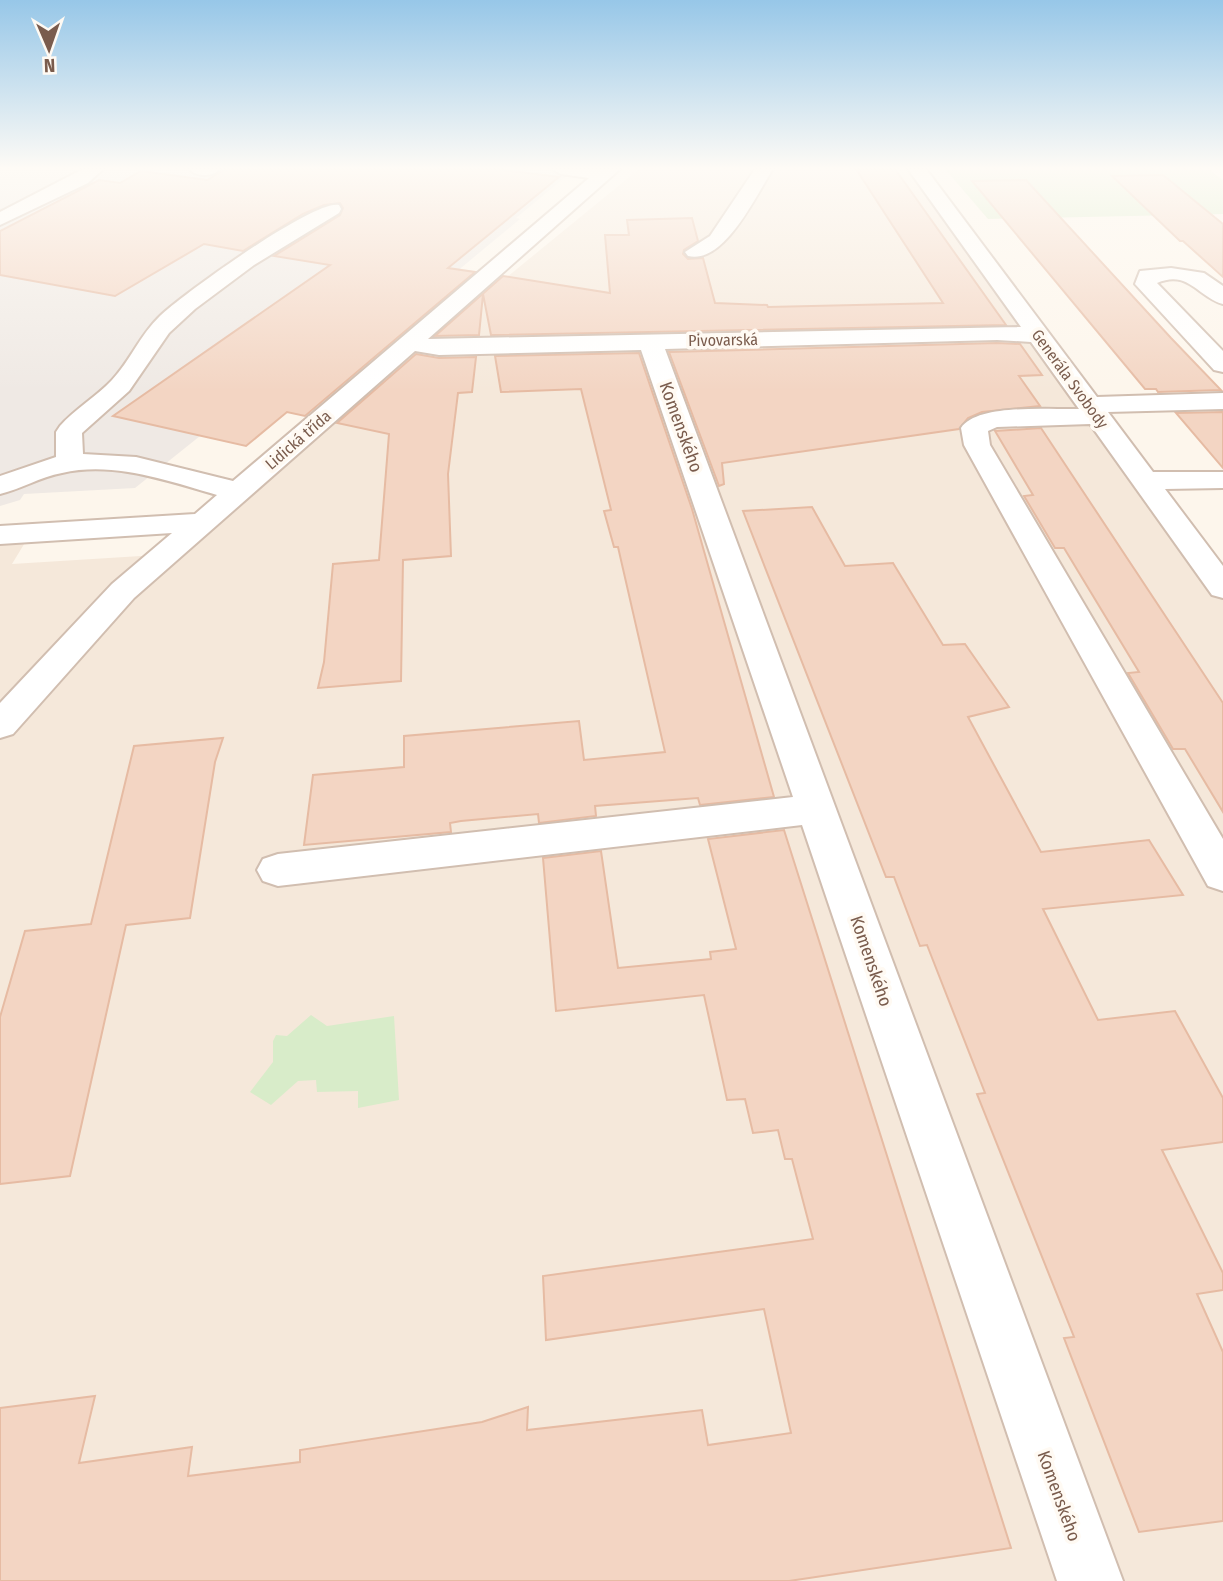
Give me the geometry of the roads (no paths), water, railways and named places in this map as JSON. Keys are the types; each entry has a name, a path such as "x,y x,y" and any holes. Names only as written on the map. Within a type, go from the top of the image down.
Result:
{"street":[{"path":"70,463 69,432 78,421 110,397 122,384 168,322 226,274 277,243"},
{"name":"Lidická třída","path":"0,725 123,591 526,243"},
{"path":"695,252 712,243"},
{"name":"Generála Svobody","path":"971,243 1223,587"},
{"path":"1223,297 1206,281 1189,274 1147,276 1146,284 1223,365"},
{"name":"Pivovarská","path":"409,343 439,348 997,333 1038,335"},
{"name":"Komenského","path":"650,341 1090,1581"},
{"path":"1223,401 992,419 974,428 976,445 1223,875"},
{"path":"0,486 42,469 70,463 99,462 160,468 239,492"},
{"path":"1144,481 1223,480"},
{"path":"0,535 203,523"},
{"path":"278,870 818,809"}]}
